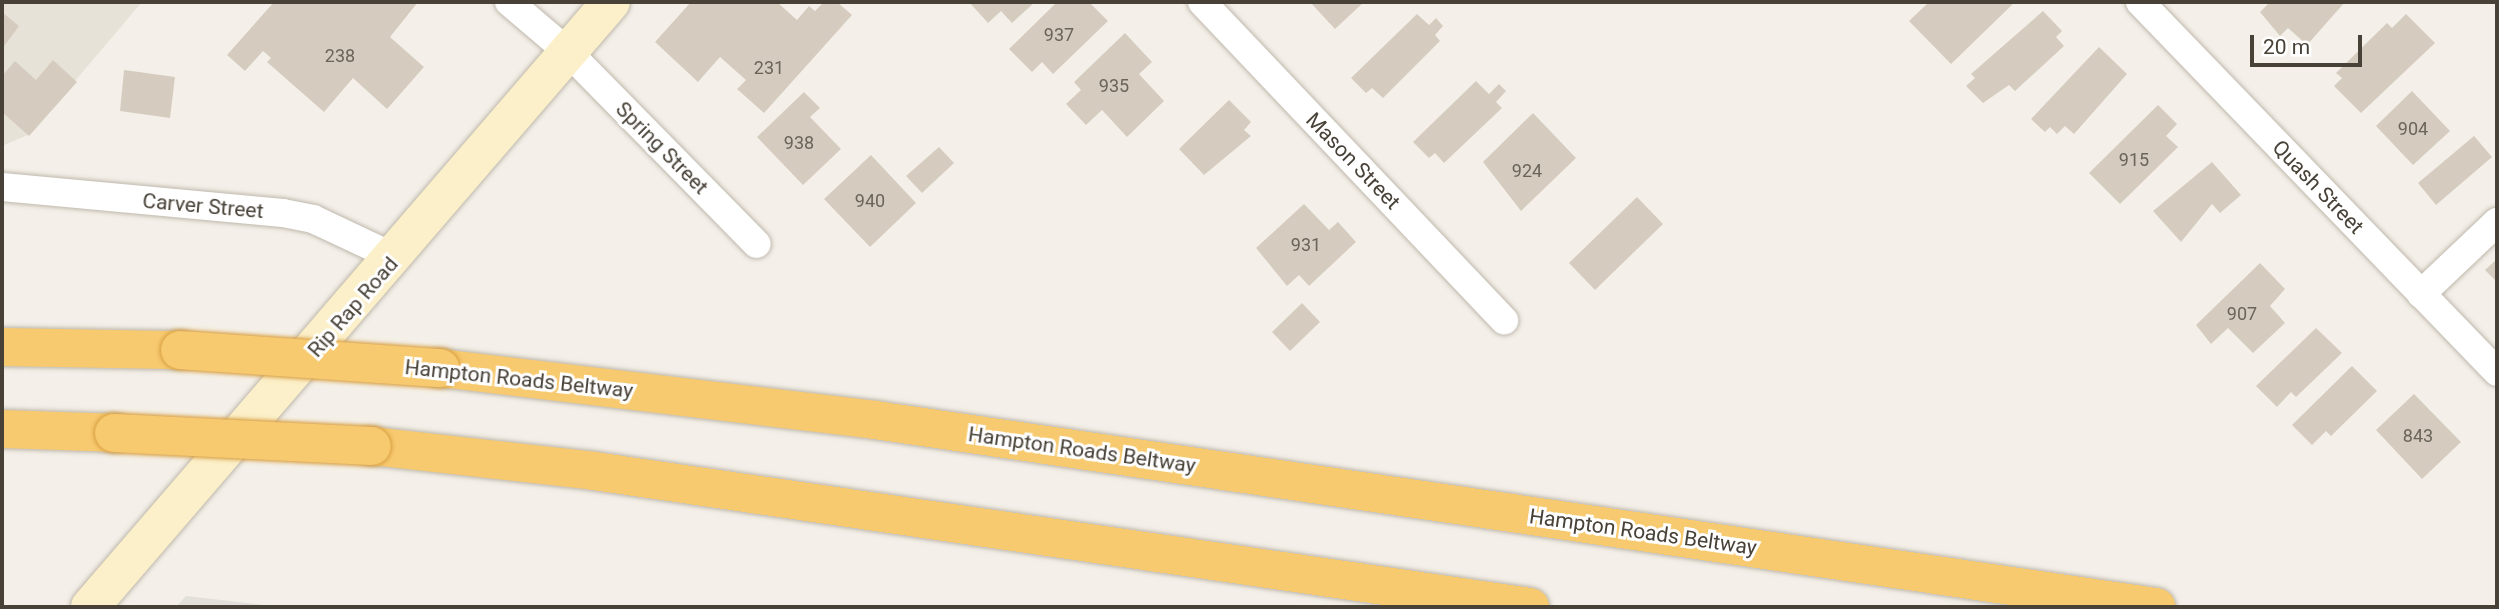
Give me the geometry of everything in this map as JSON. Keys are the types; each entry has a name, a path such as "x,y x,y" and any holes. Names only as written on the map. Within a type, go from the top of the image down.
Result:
{"highway":[{"name":"Hampton Roads Beltway","path":"2,346 180,349 440,368 875,420 2156,607"},
{"path":"2,429 372,446 674,482 1530,607"}],"main road":[{"name":"Rip Rap Road","path":"90,607 396,258 611,2"}],"street":[{"name":"Spring Street","path":"509,2 568,52 757,244"},
{"name":"Mason Street","path":"1202,2 1504,320"},
{"name":"Quash Street","path":"2140,2 2497,372"},
{"name":"Carver Street","path":"2,187 283,213 313,219 396,258"},
{"path":"2421,294 2497,222"}],"shaded area":[{"path":"2,2 142,2 30,134 2,146"},
{"path":"186,596 283,607 176,607"}],"building":[{"path":"274,2 418,2 390,37 424,67 387,109 353,78 324,112 267,62 271,58 263,51 245,71 227,55"},
{"path":"691,2 777,2 797,20 809,6 815,11 824,2 837,2 852,15 764,113 737,89 746,80 720,57 698,82 655,42"},
{"path":"969,2 1035,2 1012,23 1001,11 988,23"},
{"path":"1057,2 1089,2 1108,21 1053,74 1042,62 1032,72 1009,49"},
{"path":"1310,2 1364,2 1335,29"},
{"path":"1929,2 2015,2 1951,64 1909,21"},
{"path":"2270,2 2345,2 2307,45 2288,28 2280,36 2260,12"},
{"path":"2043,11 2062,31 2056,37 2064,46 2015,91 2009,85 1983,103 1966,86 1975,78 1971,74"},
{"path":"2,12 19,26 2,49"},
{"path":"1417,14 1429,25 1436,18 1443,26 1435,35 1440,41 1383,98 1372,88 1366,93 1351,78"},
{"path":"2406,14 2435,43 2361,113 2334,86 2342,78 2336,73 2387,23 2392,28"},
{"path":"1125,33 1152,62 1139,74 1164,101 1127,137 1102,110 1086,125 1066,104 1081,90 1074,82"},
{"path":"2099,47 2127,74 2074,134 2065,126 2057,134 2050,127 2045,132 2031,119"},
{"path":"53,60 77,82 29,136 2,112 2,76 15,61 36,80"},
{"path":"124,70 175,77 170,118 120,111"},
{"path":"1476,81 1489,94 1499,84 1506,91 1496,102 1502,108 1444,163 1435,153 1429,158 1413,142"},
{"path":"2412,91 2450,131 2413,165 2376,126"},
{"path":"804,92 820,108 810,117 841,149 803,185 757,137"},
{"path":"1229,100 1251,122 1244,130 1251,136 1204,175 1179,149"},
{"path":"2158,105 2177,124 2166,136 2178,147 2120,204 2089,173"},
{"path":"1533,113 1576,158 1521,211 1483,162"},
{"path":"2474,136 2492,157 2436,205 2418,183"},
{"path":"939,147 954,163 922,193 906,176"},
{"path":"871,155 916,203 870,247 824,199"},
{"path":"2212,162 2241,195 2220,213 2212,204 2181,242 2153,211"},
{"path":"1637,197 1663,224 1595,290 1569,263"},
{"path":"1304,204 1329,230 1338,222 1356,242 1309,286 1299,275 1287,286 1256,248"},
{"path":"2497,259 2497,282 2485,270"},
{"path":"2260,263 2285,289 2270,306 2285,323 2253,353 2228,328 2211,344 2196,325"},
{"path":"1302,303 1320,322 1290,351 1272,332"},
{"path":"2316,328 2342,353 2296,397 2291,392 2277,407 2256,386"},
{"path":"2352,366 2377,391 2331,436 2326,431 2312,445 2292,425"},
{"path":"2414,394 2461,442 2422,479 2376,430"}]}
